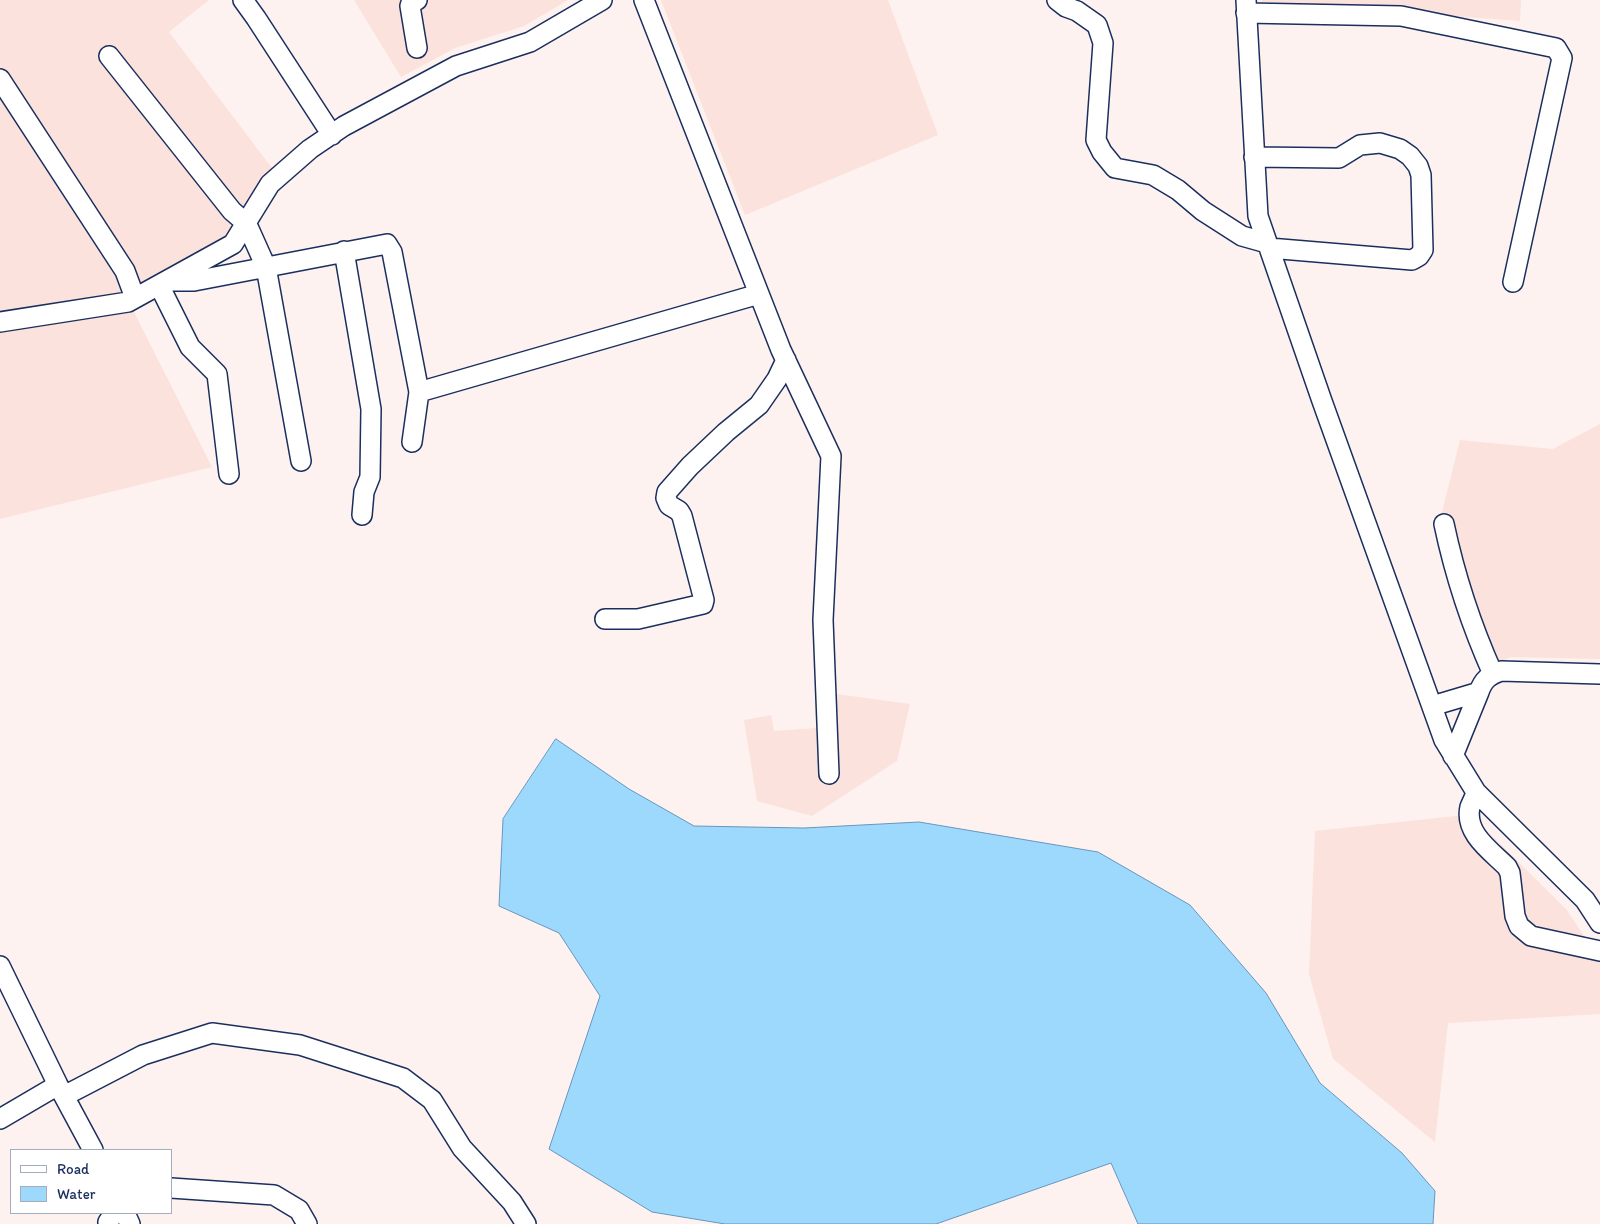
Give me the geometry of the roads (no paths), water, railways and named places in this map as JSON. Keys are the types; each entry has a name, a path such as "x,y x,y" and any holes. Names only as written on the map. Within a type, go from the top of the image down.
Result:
{"street":[{"path":"243,0 332,135"},
{"path":"417,0 411,3 410,6 418,48"},
{"path":"0,322 128,302 233,244 270,184 310,149 344,126 456,66 530,42 602,0"},
{"path":"644,0 786,360 831,456 823,620 829,774"},
{"path":"1058,0 1066,7 1077,11 1097,25 1103,43 1096,140 1102,152 1115,168 1153,175 1178,190 1203,211 1242,236 1268,246 1412,260 1419,256 1423,250 1421,175 1418,166 1410,156 1400,149 1380,143 1360,145 1339,158 1254,157"},
{"path":"1513,282 1562,58 1556,48 1401,16 1246,7 1258,216 1322,401 1444,740 1476,792 1585,900 1600,923"},
{"path":"110,56 232,211 246,223 266,266 301,461"},
{"path":"0,79 125,271 135,298"},
{"path":"162,283 194,281 387,244 392,252 419,392 412,442"},
{"path":"344,251 370,409 370,477 364,492 362,515"},
{"path":"162,283 190,347 217,374 229,474"},
{"path":"419,392 759,294"},
{"path":"605,619 638,619 703,604 704,600 682,516 679,511 669,505 666,498 667,492 718,439 758,405 777,379 786,360"},
{"path":"1444,524 1452,563 1464,602 1493,674"},
{"path":"1453,756 1482,684 1493,674 1501,672 1600,674"},
{"path":"1432,706 1479,692"},
{"path":"1476,792 1470,808 1471,821 1476,837 1510,872 1515,916 1519,926 1531,936 1600,951"},
{"path":"0,966 91,1149"},
{"path":"0,1119 143,1054 212,1034 300,1045 403,1078 432,1100 462,1148 512,1202 526,1224"},
{"path":"172,1188 274,1196 299,1210 306,1224"}],"water":[{"path":"556,739 629,789 694,826 804,828 919,822 1098,852 1190,905 1266,993 1320,1083 1402,1153 1435,1191 1433,1224 1138,1224 1111,1163 936,1224 725,1224 652,1212 549,1149 600,996 559,933 499,906 503,819"}]}
